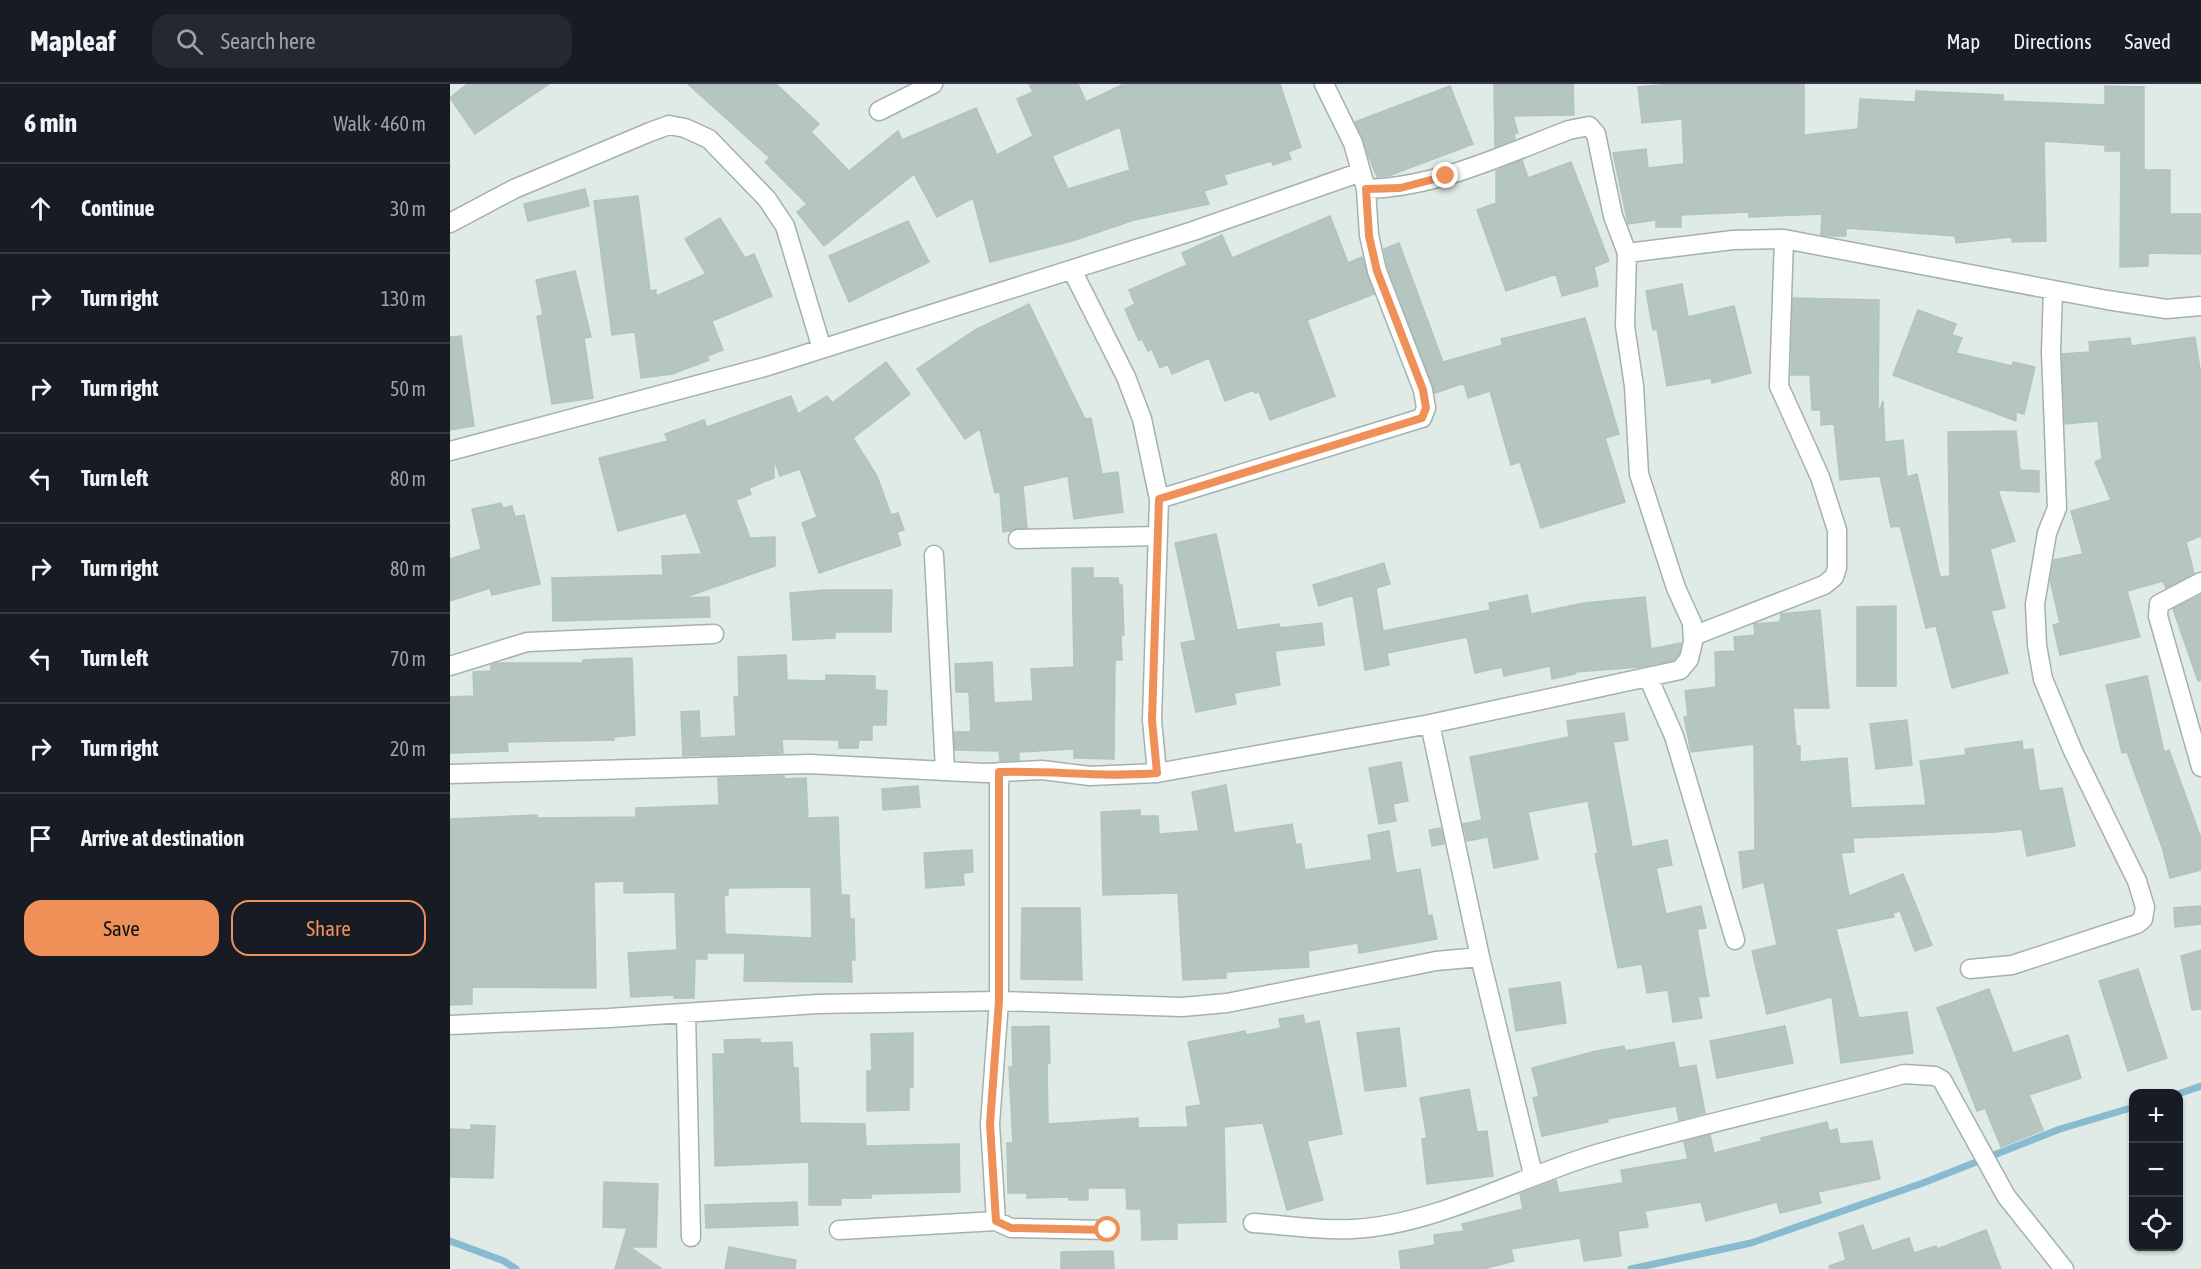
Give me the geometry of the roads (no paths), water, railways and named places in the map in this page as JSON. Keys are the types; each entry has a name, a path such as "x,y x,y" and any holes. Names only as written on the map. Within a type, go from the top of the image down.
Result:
{"street":[{"path":"879,111 933,84"},
{"path":"1159,499 1422,418 1426,408 1423,390 1377,271 1369,236 1364,180 1353,143 1324,84"},
{"path":"450,223 514,189 650,132 669,125 685,128 709,138 767,199 785,226 822,349"},
{"path":"450,451 768,366 1193,231 1364,180 1400,188 1446,176 1569,130 1589,126 1596,134 1613,216 1628,252 1625,326 1634,386 1639,474 1676,588 1692,623 1693,636 1689,659 1680,670 1430,724 1157,773 1090,776 1042,770 999,772 810,764 450,774"},
{"path":"1628,252 1733,240 1784,239 2166,309 2201,306"},
{"path":"1693,636 1824,585 1834,577 1837,568 1837,531 1820,477 1779,386 1784,239"},
{"path":"1072,270 1126,377 1142,419 1159,499 1152,720 1157,773"},
{"path":"1970,969 2013,965 2137,924 2143,919 2145,907 2137,881 2073,751 2047,689 2037,645 2035,604 2047,533 2057,508 2051,352 2053,290"},
{"path":"1018,539 1158,536"},
{"path":"934,555 945,770"},
{"path":"2201,582 2159,604 2158,616 2201,767"},
{"path":"450,666 527,642 714,634"},
{"path":"1648,677 1674,736 1736,940"},
{"path":"1430,724 1480,957 1533,1174"},
{"path":"996,1221 990,1124 999,1001 999,772"},
{"path":"450,1024 686,1013 818,1004 999,1001 1182,1007 1216,1004 1436,962 1480,957"},
{"path":"686,1013 691,1237"},
{"path":"1253,1223 1354,1229 1408,1219 1471,1200 1533,1174 1600,1153 1904,1074 1935,1076 1942,1080 2006,1196 2064,1269"},
{"path":"839,1230 996,1221 1011,1228 1108,1230"}],"waterway":[{"path":"2183,1092 2201,1086"},
{"path":"1631,1269 1751,1243 1923,1183 2060,1129 2129,1108"},
{"path":"450,1241 504,1261 516,1269"}]}
